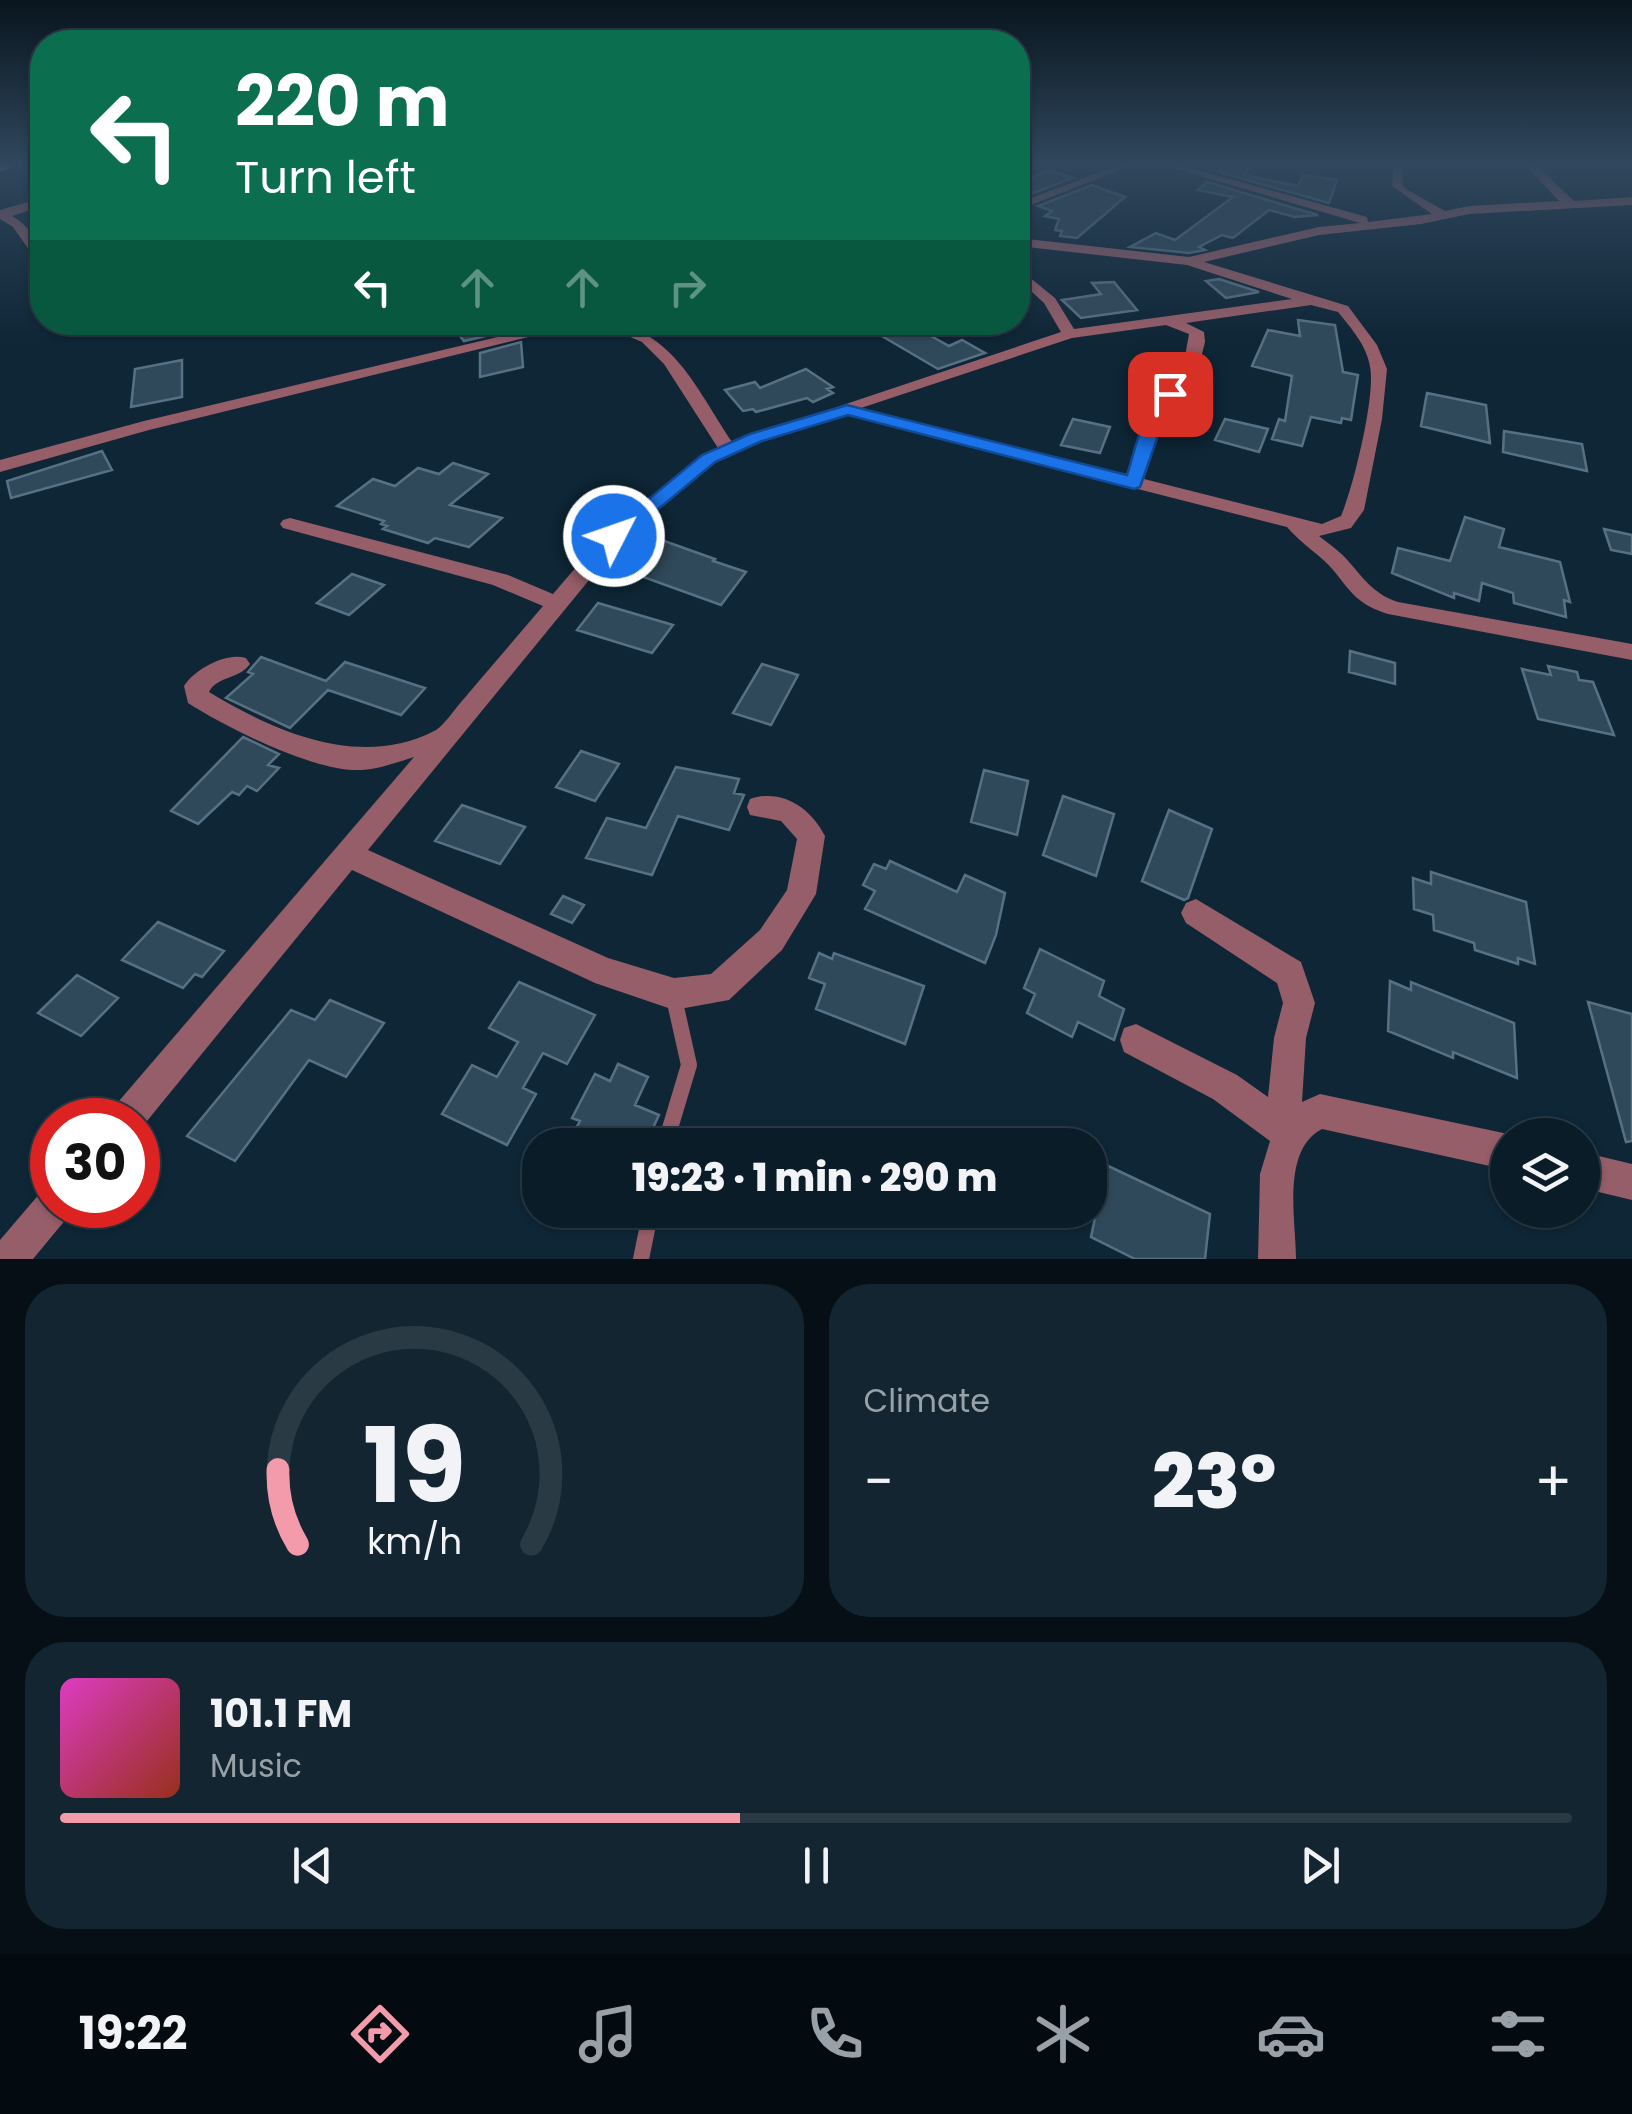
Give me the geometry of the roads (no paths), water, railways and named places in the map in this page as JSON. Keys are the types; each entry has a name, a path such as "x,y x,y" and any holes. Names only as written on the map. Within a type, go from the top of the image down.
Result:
{"street":[{"path":"1372,223 1376,224"},
{"path":"1189,261 1318,230 1385,223"},
{"path":"847,410 1322,530 1340,526 1351,518 1362,491 1380,372 1370,348 1343,310 1189,261 1030,243"},
{"path":"1030,283 1050,301 1070,334"},
{"path":"143,1098 614,536 709,458 1070,334 1311,301"},
{"path":"1134,483 1157,412 1184,376 1196,350 1196,332 1171,322"},
{"path":"0,466 144,426 527,335"},
{"path":"635,335 648,340 670,361 728,450"},
{"path":"290,524 500,580 557,604"},
{"path":"1294,524 1343,568 1351,583 1364,594 1396,609 1632,652"},
{"path":"1340,526 1343,568"},
{"path":"238,664 209,674 196,686 197,698 213,709 301,744 353,760 445,737"},
{"path":"348,854 606,972 674,994 718,989 771,940 800,894 812,836 790,810 760,806"},
{"path":"1196,912 1290,973 1300,1003 1288,1053 1284,1100 1288,1133"},
{"path":"1136,1040 1225,1086 1288,1133"},
{"path":"1277,1259 1280,1158 1288,1133 1301,1117 1320,1112 1490,1148"},
{"path":"1600,1174 1632,1182"},
{"path":"9,1259 35,1228"}],"lane":[{"path":"671,1128 689,1066 674,994"},
{"path":"641,1259 647,1228"}]}
